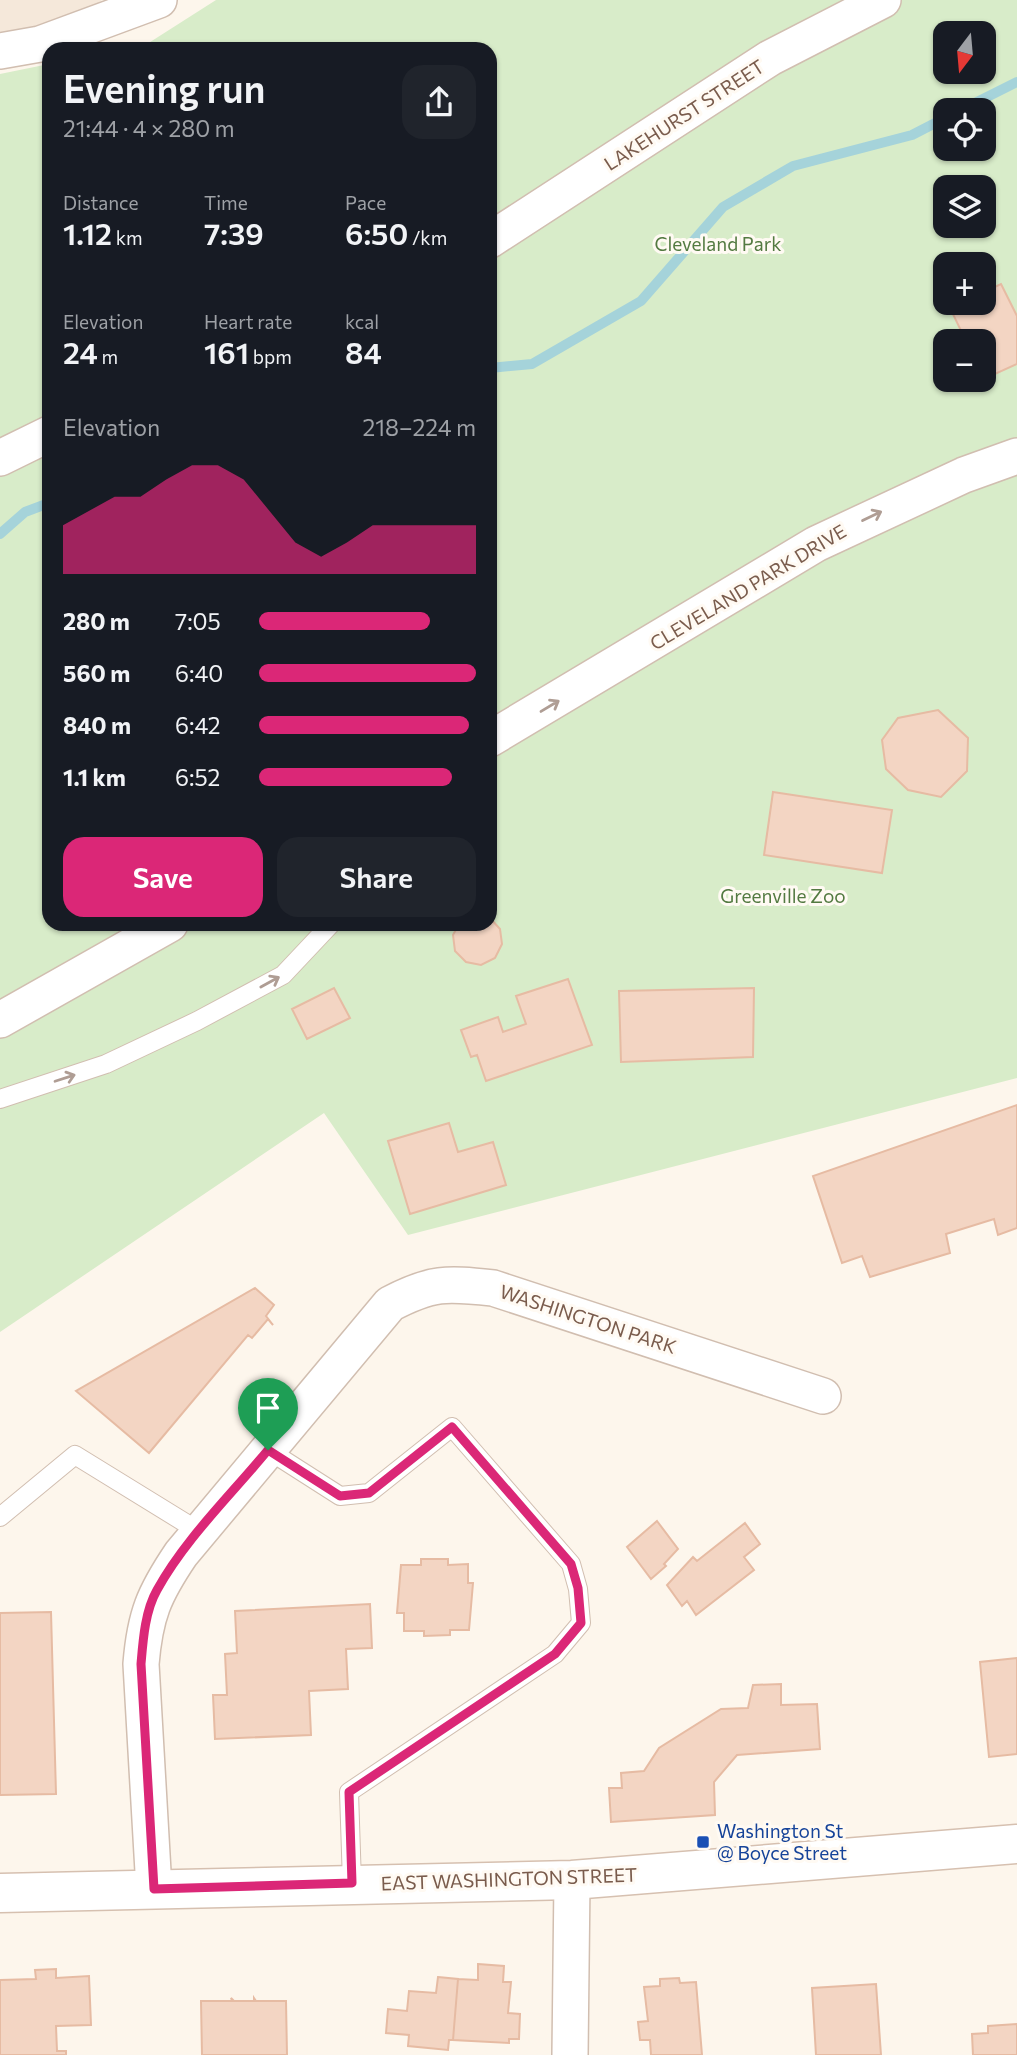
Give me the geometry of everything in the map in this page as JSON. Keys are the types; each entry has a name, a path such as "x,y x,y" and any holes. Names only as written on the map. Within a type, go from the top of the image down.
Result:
{"street":[{"path":"46,42 138,11 159,0"},
{"name":"LAKEHURST STREET","path":"497,235 771,58 883,0"},
{"path":"0,51 42,43"},
{"path":"0,458 42,437"},
{"name":"CLEVELAND PARK DRIVE","path":"497,735 545,709 816,544 952,480 1017,456"},
{"path":"0,1020 158,931"},
{"name":"WASHINGTON PARK","path":"154,1889 141,1664 143,1641 156,1591 200,1532 390,1304 418,1290 447,1283 493,1288 823,1396"},
{"name":"EAST WASHINGTON STREET","path":"0,1893 572,1880 1017,1844"},
{"path":"570,2055 572,1880"}],"lane":[{"path":"0,1099 106,1064 197,1021 283,975 324,931"},
{"path":"268,1450 340,1496 369,1493 452,1427 571,1564 578,1588 581,1623 555,1654 349,1792 352,1883"},
{"path":"0,1517 75,1455 200,1532"}],"shaded area":[{"path":"0,0 102,0 40,44 0,41"}],"green space":[{"path":"216,0 1017,0 1017,1078 408,1235 324,1113 0,1332 0,74 42,65 42,931 497,931 497,42 150,42"}],"building":[{"path":"1001,284 1017,316 1017,364 996,374 996,329 960,329 953,315 996,315 996,286"},
{"path":"938,710 968,738 967,771 941,797 908,790 886,769 882,740 898,718"},
{"path":"773,792 892,810 882,873 764,855"},
{"path":"497,926 502,944 495,958 481,965 466,962 455,951 453,935 455,931 497,931"},
{"path":"568,979 592,1045 486,1081 477,1055 471,1057 461,1030 498,1017 503,1032 526,1024 516,996"},
{"path":"334,988 350,1018 307,1039 292,1009"},
{"path":"754,988 753,1057 621,1062 619,991"},
{"path":"1017,1105 1017,1228 998,1235 994,1219 946,1234 950,1253 870,1277 862,1256 842,1263 813,1176"},
{"path":"449,1123 458,1152 493,1142 506,1185 410,1214 388,1141"},
{"path":"255,1288 274,1305 266,1316 273,1325 268,1319 252,1338 248,1335 149,1453 76,1391"},
{"path":"657,1521 678,1549 664,1564 666,1566 651,1579 627,1547"},
{"path":"745,1523 760,1544 744,1557 754,1570 696,1615 687,1601 682,1606 667,1585 693,1557 697,1561"},
{"path":"421,1559 448,1559 448,1565 468,1564 468,1583 473,1583 469,1630 450,1630 450,1635 424,1636 424,1631 404,1631 404,1613 397,1613 401,1565 421,1565"},
{"path":"370,1604 372,1648 346,1649 348,1689 309,1691 311,1735 215,1739 213,1695 227,1695 225,1654 237,1653 235,1611"},
{"path":"51,1612 56,1794 0,1795 0,1613"},
{"path":"1017,1658 1017,1754 989,1757 980,1662"},
{"path":"781,1684 781,1705 817,1704 820,1749 737,1755 714,1782 715,1815 611,1822 609,1788 622,1788 621,1773 644,1771 659,1748 721,1709 748,1708 753,1685"},
{"path":"478,1964 504,1966 503,1982 511,1982 508,2013 520,2014 519,2039 509,2039 509,2043 453,2040 458,1979 478,1980"},
{"path":"56,1969 56,1978 89,1976 91,2025 56,2026 57,2051 66,2051 66,2055 0,2055 0,1980 36,1979 35,1970"},
{"path":"438,1977 458,1979 453,2040 449,2040 448,2050 408,2046 409,2035 386,2033 388,2009 407,2011 409,1991 436,1993"},
{"path":"679,1978 680,1983 696,1982 702,2055 651,2055 650,2040 640,2040 638,2022 648,2021 644,1987 660,1986 660,1979"},
{"path":"876,1984 881,2055 816,2055 812,1988"},
{"path":"231,1998 234,2001 254,2001 254,1998 256,2001 286,2001 287,2055 202,2055 201,2001 232,2001"},
{"path":"1017,2024 1017,2055 973,2055 972,2034 988,2033 988,2026"}],"waterway":[{"path":"985,98 1017,82"},
{"path":"497,367 532,364 641,301 723,207 793,166 912,135 933,124"},
{"path":"0,534 25,512 42,506"}],"place":[{"name":"Washington St @ Boyce Street","path":"703,1842"}],"route":[{"path":"452,1427 571,1564 578,1588 581,1623 555,1654 349,1792 352,1883 154,1889 141,1664 149,1613 156,1591 181,1555 268,1450 340,1496 369,1493 452,1427"}],"park label":[{"name":"Cleveland Park","path":"718,244"},
{"name":"Greenville Zoo","path":"783,896"}]}
